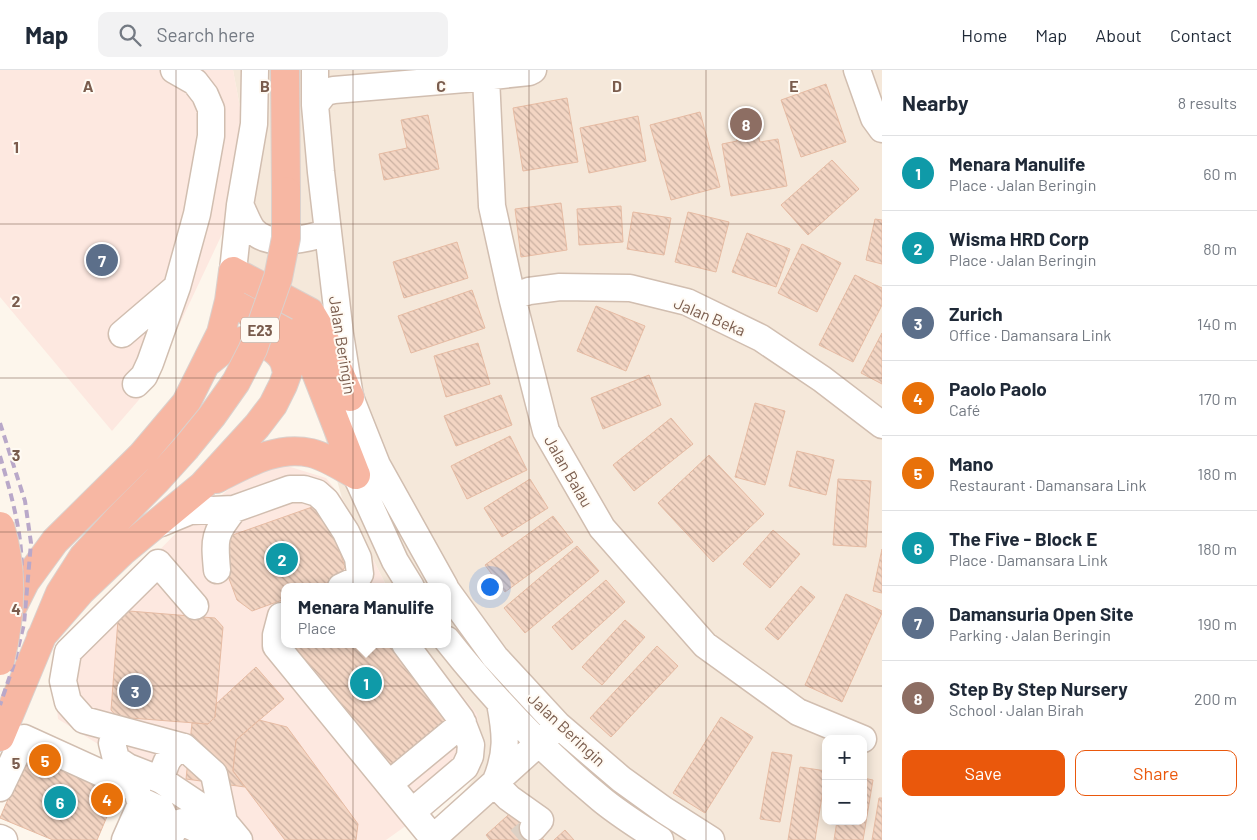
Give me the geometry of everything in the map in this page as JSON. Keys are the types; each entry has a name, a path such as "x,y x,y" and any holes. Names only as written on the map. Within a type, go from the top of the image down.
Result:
{"highway":[{"name":"E23","path":"0,737 60,593 84,558 118,518 156,481 212,416 236,382 254,349 278,278 286,238 285,70"},
{"path":"0,633 25,582 55,541 142,455 166,429 186,403 221,333 229,301 233,270 310,312 319,327 350,397"},
{"path":"229,301 300,340 306,347 356,474"},
{"path":"41,637 82,590 122,552 203,485 258,426 273,405 310,312"},
{"path":"207,363 222,350 238,342 255,341 271,347 282,358 287,373"},
{"path":"203,485 258,458 287,450 312,453 326,458 356,474"},
{"path":"0,526 7,558 10,587 9,617 0,661"}],"street":[{"path":"136,384 144,376 150,363 177,287 198,214 211,136 211,109 205,94 195,82 174,70"},
{"path":"241,70 252,101 254,124"},
{"path":"233,270 240,205 254,124 255,70"},
{"name":"Jalan Beringin","path":"315,70 315,105 321,172 340,334 350,397 377,465 443,583"},
{"path":"325,70 337,74 398,70"},
{"path":"315,105 325,92 334,90 486,77 533,70"},
{"path":"857,70 874,118 882,129"},
{"name":"Jalan Balau","path":"486,77 492,206 512,297 546,431 602,528 705,645 798,712 853,735"},
{"name":"Jalan Beringin","path":"310,312 317,290 321,172"},
{"path":"240,205 252,229 259,235 269,239 296,241 319,235"},
{"path":"122,334 177,287"},
{"name":"Jalan Beka","path":"512,297 530,290 560,287 630,288 687,302 762,338 822,379 882,425"},
{"path":"356,474 396,561 409,583"},
{"path":"153,527 190,511 234,509 290,489 304,489 317,493 326,500 346,532 358,558 360,574 354,583"},
{"path":"217,570 215,544 217,533 234,509"},
{"path":"346,532 378,522"},
{"path":"195,606 158,563 68,652 63,681 68,702 84,720 184,747 214,774 226,834"},
{"name":"Jalan Beringin","path":"451,597 495,657 558,725 621,779 664,810 711,840"},
{"path":"276,615 276,646 412,812 445,835 495,784 558,725"},
{"name":"Jalan Beringin","path":"451,645 500,703 539,744 601,799 660,840"},
{"path":"408,648 461,719 471,745 470,756 465,767 412,812"},
{"path":"495,784 504,760 506,732 500,703"},
{"path":"389,784 463,723"},
{"path":"144,736 161,780"},
{"path":"0,788 24,738 136,790 141,804 125,840"},
{"name":"Jalan Balau","path":"867,741 882,747"},
{"path":"112,743 116,759 128,767 161,780 226,834"},
{"path":"161,780 167,759 173,752 184,747"},
{"path":"495,784 509,798 540,820 533,828"},
{"path":"141,804 146,803 162,810 163,814 151,840"},
{"path":"169,840 176,824 182,822 226,834"},
{"path":"0,838 4,840"}],"shaded area":[{"path":"0,70 233,70 242,118 224,230 150,387 112,431 0,297"},
{"path":"233,70 882,70 882,840 426,840 476,776 423,648 451,648 451,583 385,583 342,498 299,346 224,230 242,118"},
{"path":"281,464 326,478 342,498 385,583 281,583 281,648 424,648 477,714 481,738 476,776 386,840 251,840 58,719 52,660 182,527 244,477"}],"building":[{"path":"826,84 846,142 801,157 781,100"},
{"path":"567,98 578,162 523,171 513,108"},
{"path":"700,112 720,187 671,200 650,125"},
{"path":"428,115 439,169 384,180 379,154 407,148 401,120"},
{"path":"638,116 646,161 589,173 580,128"},
{"path":"755,118 760,142 778,139 787,186 731,196 722,144 737,141 733,122"},
{"path":"832,160 859,189 808,235 781,205"},
{"path":"561,203 567,250 521,257 515,209"},
{"path":"621,206 623,242 579,245 577,209"},
{"path":"633,212 671,218 664,255 627,249"},
{"path":"688,212 729,222 716,272 675,262"},
{"path":"875,219 882,220 882,264 866,260"},
{"path":"747,233 790,249 776,287 732,272"},
{"path":"457,242 468,278 404,298 393,262"},
{"path":"802,244 841,263 817,312 778,293"},
{"path":"855,275 882,288 882,305 853,362 819,345"},
{"path":"472,290 485,328 411,353 398,316"},
{"path":"596,306 645,326 626,371 577,351"},
{"path":"882,333 882,384 861,373"},
{"path":"478,343 490,384 446,397 434,356"},
{"path":"649,375 661,405 603,429 591,398"},
{"path":"501,395 512,425 456,446 444,416"},
{"path":"755,403 785,411 765,485 735,477"},
{"path":"671,418 693,444 634,491 613,465"},
{"path":"510,436 527,470 467,499 451,466"},
{"path":"797,451 834,460 826,495 789,486"},
{"path":"709,455 764,514 713,562 658,503"},
{"path":"530,479 548,508 502,537 484,508"},
{"path":"838,479 871,481 866,547 833,545"},
{"path":"315,506 328,518 345,567 337,579 326,583 281,583 281,600 252,611 237,600 219,552 227,537"},
{"path":"553,516 573,542 505,592 485,565"},
{"path":"773,530 800,554 770,588 743,564"},
{"path":"577,546 599,571 525,633 504,608"},
{"path":"882,549 882,593 873,591"},
{"path":"606,580 625,602 572,650 552,627"},
{"path":"801,586 815,597 778,640 765,629"},
{"path":"846,594 882,611 882,613 842,702 805,685"},
{"path":"129,611 215,618 223,627 215,717 208,724 117,717 111,710 118,620"},
{"path":"625,620 645,637 602,685 582,667"},
{"path":"657,646 678,666 611,737 590,718"},
{"path":"289,648 392,648 452,717 388,773"},
{"path":"256,667 284,699 236,740 233,771 245,787 186,779 192,723 208,724 215,717 216,704"},
{"path":"721,717 753,737 705,813 673,793"},
{"path":"259,720 287,727 358,824 356,840 285,840 233,771 236,740"},
{"path":"30,748 120,786 97,840 53,840 0,818"},
{"path":"772,752 792,755 780,822 760,819"},
{"path":"800,767 822,770 822,796 815,840 788,840"},
{"path":"867,779 873,780 867,816"},
{"path":"879,798 882,798 882,840 872,840"},
{"path":"516,808 544,840 490,840 486,835"},
{"path":"836,825 866,825 863,840 834,840"},
{"path":"565,830 574,840 554,840"}],"tunnel":[{"path":"519,840 533,828"}],"railway":[{"path":"0,423 25,501 31,543 24,624 14,664 0,705"},
{"path":"0,456 16,519 22,568 18,604 0,663"}],"place":[{"name":"Step By Step Nursery","path":"746,124"},
{"name":"Damansuria Open Site","path":"102,260"},
{"name":"Wisma HRD Corp","path":"282,559"},
{"name":"Menara Manulife","path":"366,683"},
{"name":"Zurich","path":"135,691"},
{"name":"Mano","path":"45,760"},
{"name":"Paolo Paolo","path":"107,799"},
{"name":"The Five - Block E","path":"60,802"}]}
